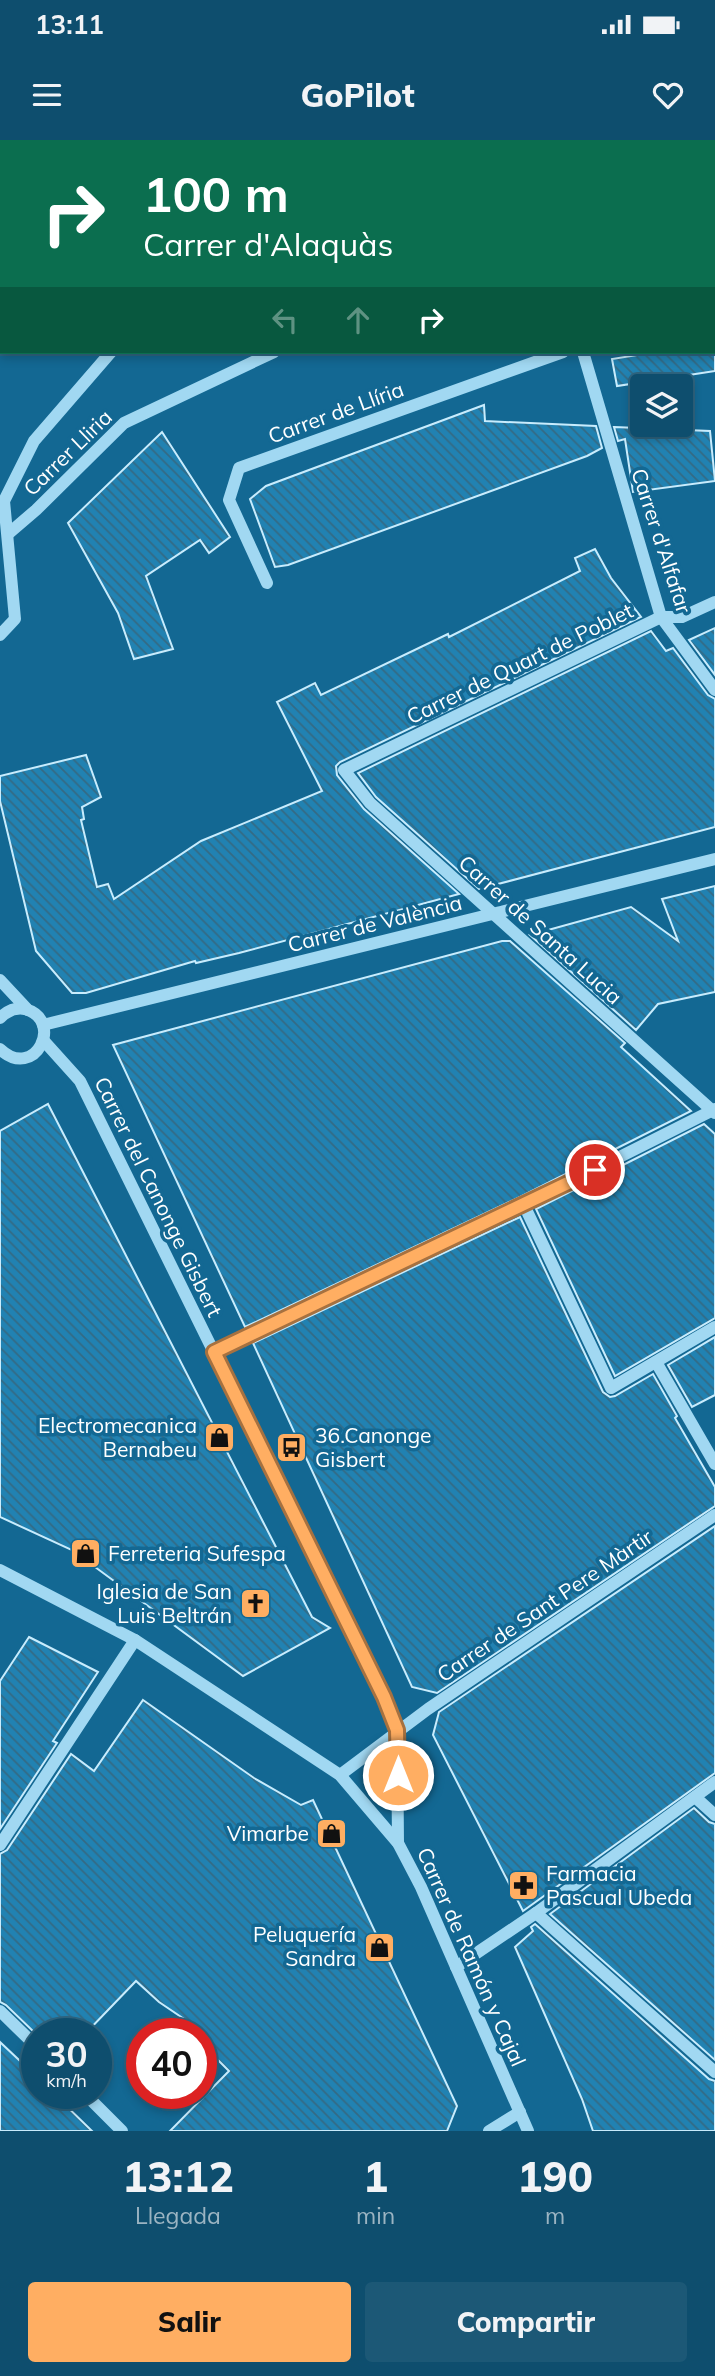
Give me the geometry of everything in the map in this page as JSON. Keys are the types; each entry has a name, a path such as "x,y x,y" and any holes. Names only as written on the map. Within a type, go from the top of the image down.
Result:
{"street":[{"path":"0,635 15,618 4,501 34,441 109,354"},
{"name":"Carrer Lliria","path":"8,534 124,423 270,354"},
{"name":"Carrer de Llíria","path":"267,583 229,500 239,468 557,354"},
{"name":"Carrer d'Alfafar","path":"584,354 661,617 715,690"},
{"name":"Carrer de Quart de Poblet","path":"344,770 661,617 682,618 715,602"},
{"name":"Carrer de Santa Lucia","path":"344,770 370,803 714,1111"},
{"name":"Carrer de València","path":"43,1025 715,859"},
{"path":"0,980 40,1019 44,1041 28,1058 13,1058 0,1049"},
{"path":"0,1018 13,1009 28,1010"},
{"name":"Carrer del Canonge Gisbert","path":"44,1041 80,1081 371,1670 397,1730 398,1843"},
{"path":"214,1352 524,1206 714,1111"},
{"path":"524,1206 611,1388 715,1327"},
{"path":"656,1362 715,1464"},
{"name":"Carrer de Sant Pere Màrtir","path":"340,1775 397,1730 715,1515"},
{"name":"Carrer de Ramón y Cajal","path":"0,1570 135,1640 340,1775 398,1843 421,1887 528,2131"},
{"path":"0,1845 135,1640"},
{"path":"456,1967 536,1913 715,1782"},
{"path":"695,1797 715,1815"},
{"path":"536,1913 715,2072"},
{"path":"0,2011 21,2031"},
{"path":"100,2109 122,2131"},
{"path":"489,2131 520,2112"}],"building":[{"path":"643,354 715,354 715,371 693,374 630,374 630,384 617,386 612,359"},
{"path":"484,405 485,421 596,426 602,448 587,456 288,565 275,567 250,499 266,486"},
{"path":"614,427 630,428 630,437 693,437 693,430 710,431 715,481 633,492 625,439 618,441"},
{"path":"162,432 230,537 209,553 200,540 146,576 173,649 134,659 118,613 68,523"},
{"path":"595,549 611,578 641,617 336,766 337,775 364,809 459,894 239,953 196,963 195,961 86,993 72,993 36,951 0,801 0,776 86,755 101,797 82,807 84,819 81,820 97,887 108,884 114,899 201,841 322,791 277,702 315,683 321,695 448,634 449,637 580,571 575,558"},
{"path":"715,628 715,675 689,640"},
{"path":"651,631 666,651 673,648 708,695 715,699 715,827 479,889 376,797 358,773"},
{"path":"715,886 715,992 658,1004 636,1030 530,935 631,907 678,941 662,899"},
{"path":"510,941 625,1043 621,1047 691,1111 520,1197 245,1327 113,1045"},
{"path":"48,1104 312,1617 330,1628 243,1676 72,1550 0,1517 0,1131"},
{"path":"704,1124 715,1134 715,1318 615,1376 536,1209"},
{"path":"520,1217 603,1392 610,1397 615,1396 653,1374 715,1487 715,1506 437,1693 412,1687 253,1343"},
{"path":"715,1337 715,1395 692,1407 668,1365"},
{"path":"715,1526 715,1773 523,1911 433,1735 439,1712"},
{"path":"29,1637 98,1672 53,1741 57,1743 0,1829 0,1681"},
{"path":"143,1700 254,1778 301,1805 313,1800 457,2106 447,2131 170,2131 192,2109 217,2109 217,2083 229,2071 217,2059 217,2018 183,2018 159,2002 136,1981 100,2018 21,2020 0,2002 0,1854 7,1850 71,1754 94,1771"},
{"path":"694,1808 715,1824 715,2060 550,1914"},
{"path":"535,1924 709,2079 715,2081 715,2131 593,2131 582,2099 515,1947 533,1931 531,1927"},
{"path":"0,2042 21,2062 21,2109 69,2109 92,2131 0,2131"}],"place":[{"name":"Electromecanica Bernabeu","path":"220,1438"},
{"name":"36.Canonge Gisbert","path":"292,1448"},
{"name":"Ferreteria Sufespa","path":"85,1554"},
{"name":"Iglesia de San Luis Beltrán","path":"255,1604"},
{"name":"Vimarbe","path":"332,1834"},
{"name":"Farmacia Pascual Ubeda","path":"523,1886"},
{"name":"Peluquería Sandra","path":"379,1947"}],"route":[{"path":"398,1775 397,1730 384,1697 214,1352 595,1170"}]}
